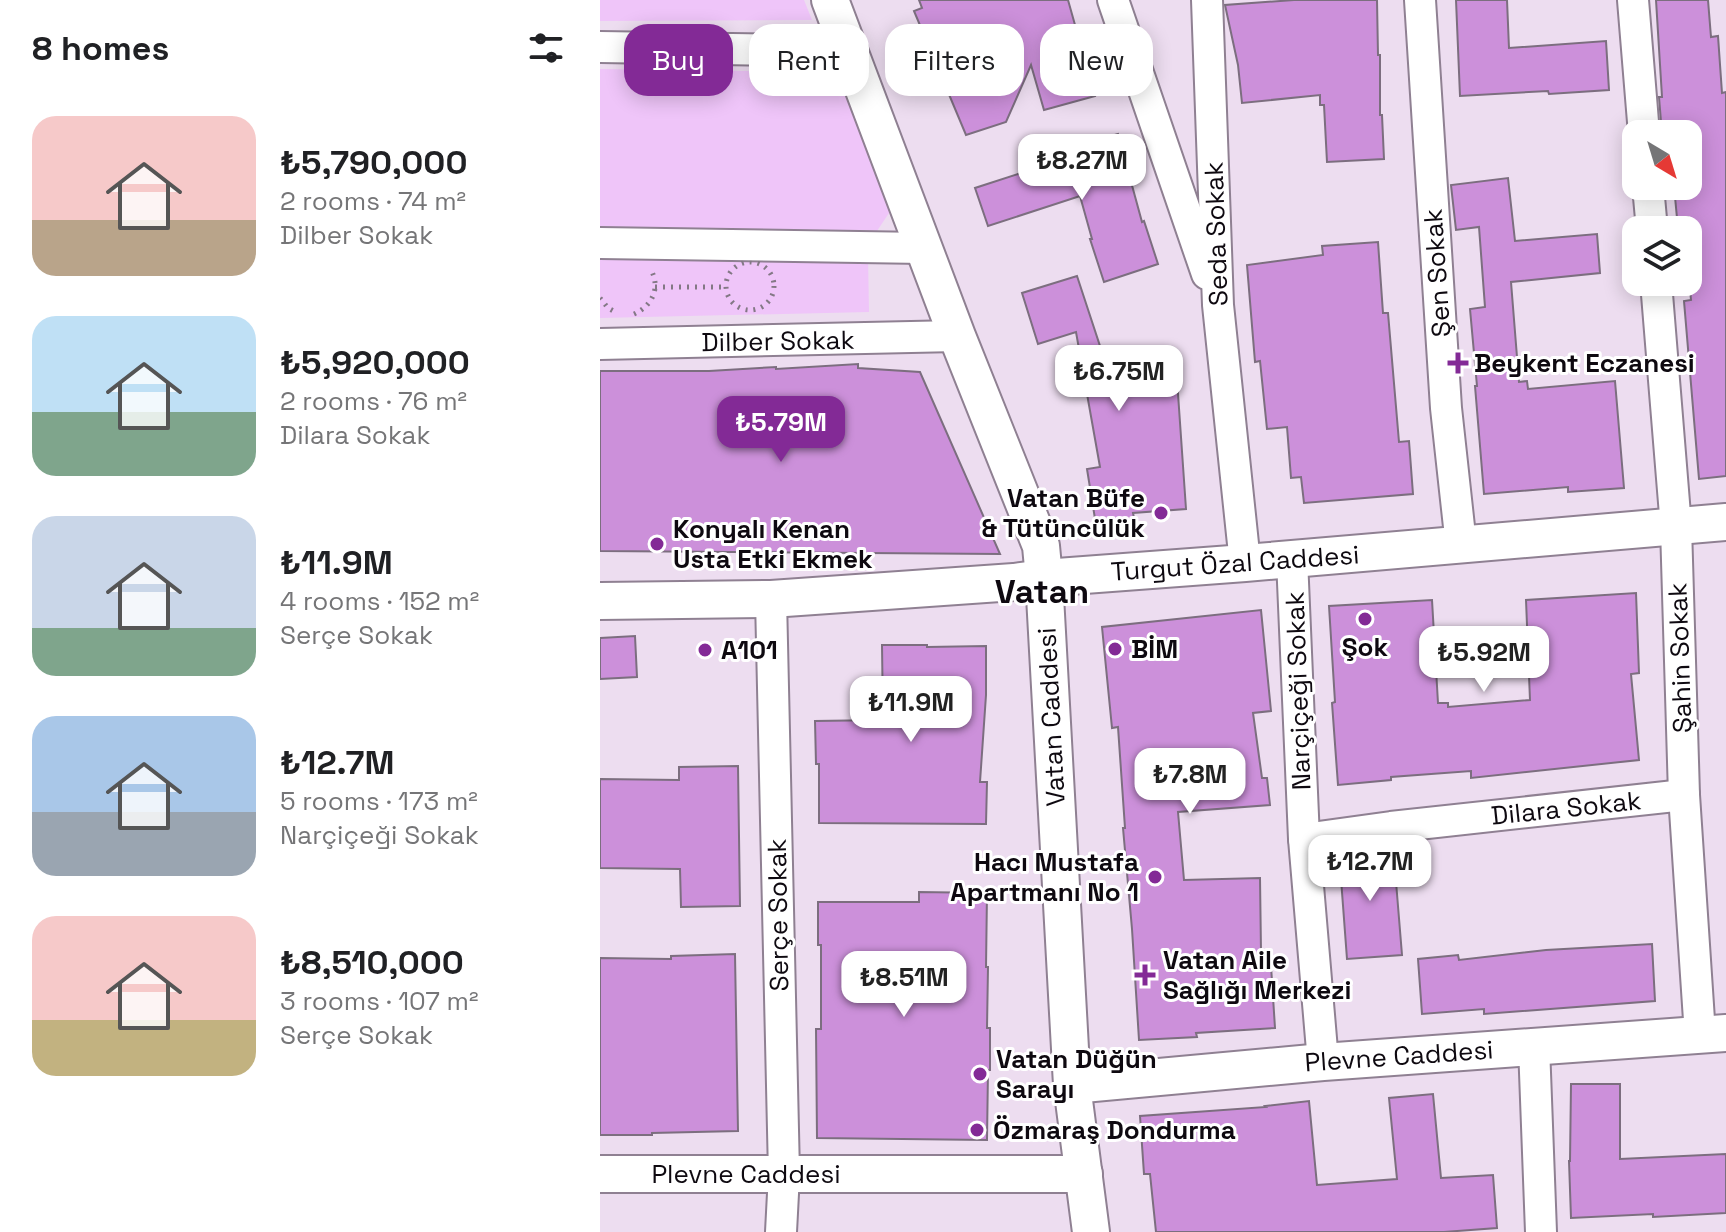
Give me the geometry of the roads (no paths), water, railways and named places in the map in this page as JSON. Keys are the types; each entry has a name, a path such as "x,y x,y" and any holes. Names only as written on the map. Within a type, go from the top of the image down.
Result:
{"street":[{"name":"Vatan Caddesi","path":"830,0 839,24"},
{"path":"1113,0 1218,305"},
{"name":"Seda Sokak","path":"1207,0 1218,305 1245,563"},
{"name":"Şen Sokak","path":"1420,0 1446,408 1461,545"},
{"path":"1633,0 1643,120"},
{"path":"600,47 749,49"},
{"name":"Vatan Caddesi","path":"867,96 957,336 1041,546 1072,1085 1091,1232"},
{"path":"600,243 924,248"},
{"name":"Şahin Sokak","path":"1657,296 1676,527 1684,795 1713,1034"},
{"name":"Dilber Sokak","path":"600,344 957,336"},
{"name":"Turgut Özal Caddesi","path":"600,601 771,599 1726,522"},
{"name":"Narçiçeği Sokak","path":"1292,559 1304,839 1323,1062"},
{"name":"Serçe Sokak","path":"771,599 784,1174 781,1232"},
{"name":"Dilara Sokak","path":"1304,839 1684,795"},
{"name":"Plevne Caddesi","path":"1072,1085 1323,1062 1713,1034"},
{"path":"1534,1046 1541,1232"},
{"name":"Plevne Caddesi","path":"600,1174 1084,1174"}],"place":[{"name":"Beykent Eczanesi","path":"1458,363"},
{"name":"Vatan Büfe & Tütüncülük","path":"1161,513"},
{"name":"Konyalı Kenan Usta Etki Ekmek","path":"657,544"},
{"name":"Şok","path":"1365,619"},
{"name":"BİM","path":"1115,649"},
{"name":"A101","path":"705,650"},
{"name":"Hacı Mustafa Apartmanı No 1","path":"1155,877"},
{"name":"Vatan Aile Sağlığı Merkezi","path":"1145,975"},
{"name":"Vatan Düğün Sarayı","path":"980,1074"},
{"name":"Özmaraş Dondurma","path":"977,1130"}],"district":[{"name":"Vatan","path":"1042,591"}]}
